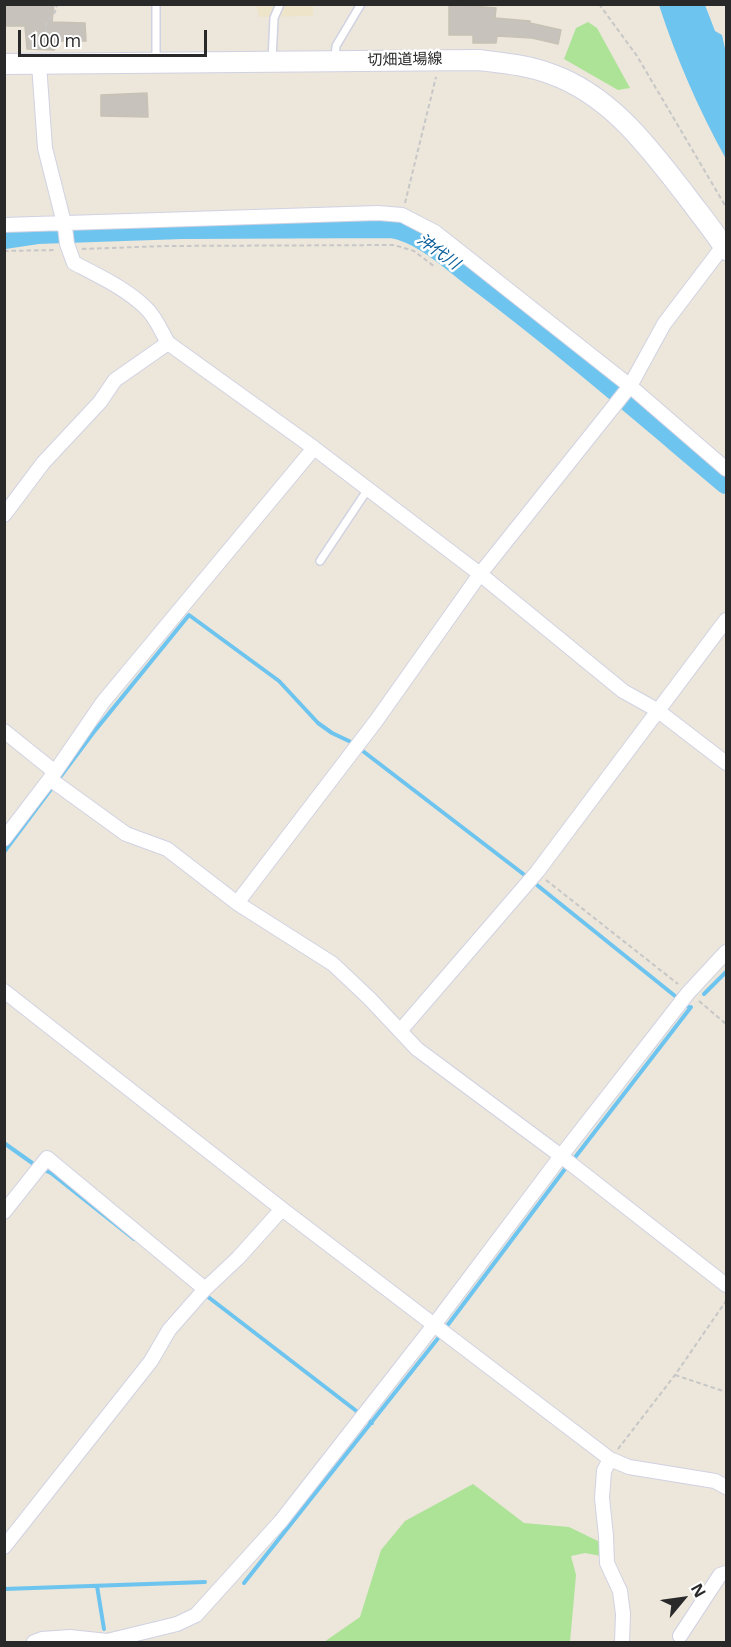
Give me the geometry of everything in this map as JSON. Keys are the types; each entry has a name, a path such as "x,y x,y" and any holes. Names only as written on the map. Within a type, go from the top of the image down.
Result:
{"main road":[{"name":"切畑道場線","path":"4,64 478,60 525,66 552,74 607,105 649,146 725,247"}],"street":[{"path":"41,64 45,148 68,247 74,263 117,286 146,308 156,320 168,343 314,448 480,574 623,691 657,710 726,763"},
{"path":"4,225 64,225 378,213 402,215 435,232 630,386 726,469"},
{"path":"237,903 376,721 480,574 630,386 664,324 725,247"},
{"path":"4,515 43,463 100,402 116,380 168,343"},
{"path":"4,839 52,776 103,702 314,448"},
{"path":"400,1031 537,872 726,620"},
{"path":"4,731 52,776 126,834 167,849 237,903 333,964 417,1048 561,1156 726,1285"},
{"path":"33,1642 70,1636 107,1641 177,1624 196,1615 281,1521 688,993 726,952"},
{"path":"4,991 282,1209 610,1459 629,1467 715,1481 726,1487"},
{"path":"4,1212 47,1158 206,1288"},
{"path":"4,1547 151,1361 169,1330 282,1209"},
{"path":"610,1459 604,1470 602,1498 607,1563 620,1591 623,1614 622,1642"},
{"path":"680,1636 720,1575 726,1573"}],"lane":[{"path":"156,4 156,64"},
{"path":"272,63 274,18 280,4"},
{"path":"335,61 336,46 361,4"},
{"path":"320,561 368,489"}],"path":[{"path":"41,64 46,24 55,12 57,4"},
{"path":"599,4 637,56 726,207"},
{"path":"402,215 441,60"},
{"path":"4,251 68,247 394,245 414,251 435,267"},
{"path":"537,872 726,1024"},
{"path":"610,1459 675,1375 726,1301"},
{"path":"675,1375 726,1392"}],"shaded area":[{"path":"256,5 313,5 313,16 259,17"}],"green space":[{"path":"588,22 597,28 630,88 618,90 564,59 576,28"},
{"path":"473,1484 524,1523 569,1527 602,1543 601,1556 585,1553 571,1556 576,1575 570,1642 324,1642 360,1617 381,1550 405,1521"}],"water":[{"path":"659,5 705,5 715,31 722,35 726,53 726,159 689,84"}],"building":[{"path":"54,4 52,22 85,23 86,41 61,41 54,50 27,49 25,26 4,26 4,6"},
{"path":"449,4 496,8 495,18 530,21 530,23 561,30 558,44 532,38 497,36 496,43 473,43 473,35 449,35"},
{"path":"147,93 148,117 101,116 101,95"}],"waterway":[{"name":"沖代川","path":"4,238 37,233 182,228 391,227 403,230 427,241 511,305 726,483"},
{"path":"4,852 93,733 189,615 279,681 318,723 351,742 522,873 690,1008"},
{"path":"704,994 726,972"},
{"path":"573,1160 691,1007"},
{"path":"4,1143 35,1165"},
{"path":"42,1169 51,1173 134,1239"},
{"path":"447,1326 565,1169"},
{"path":"203,1293 372,1423"},
{"path":"244,1583 439,1337"},
{"path":"4,1589 205,1582"},
{"path":"97,1586 104,1629"}]}
